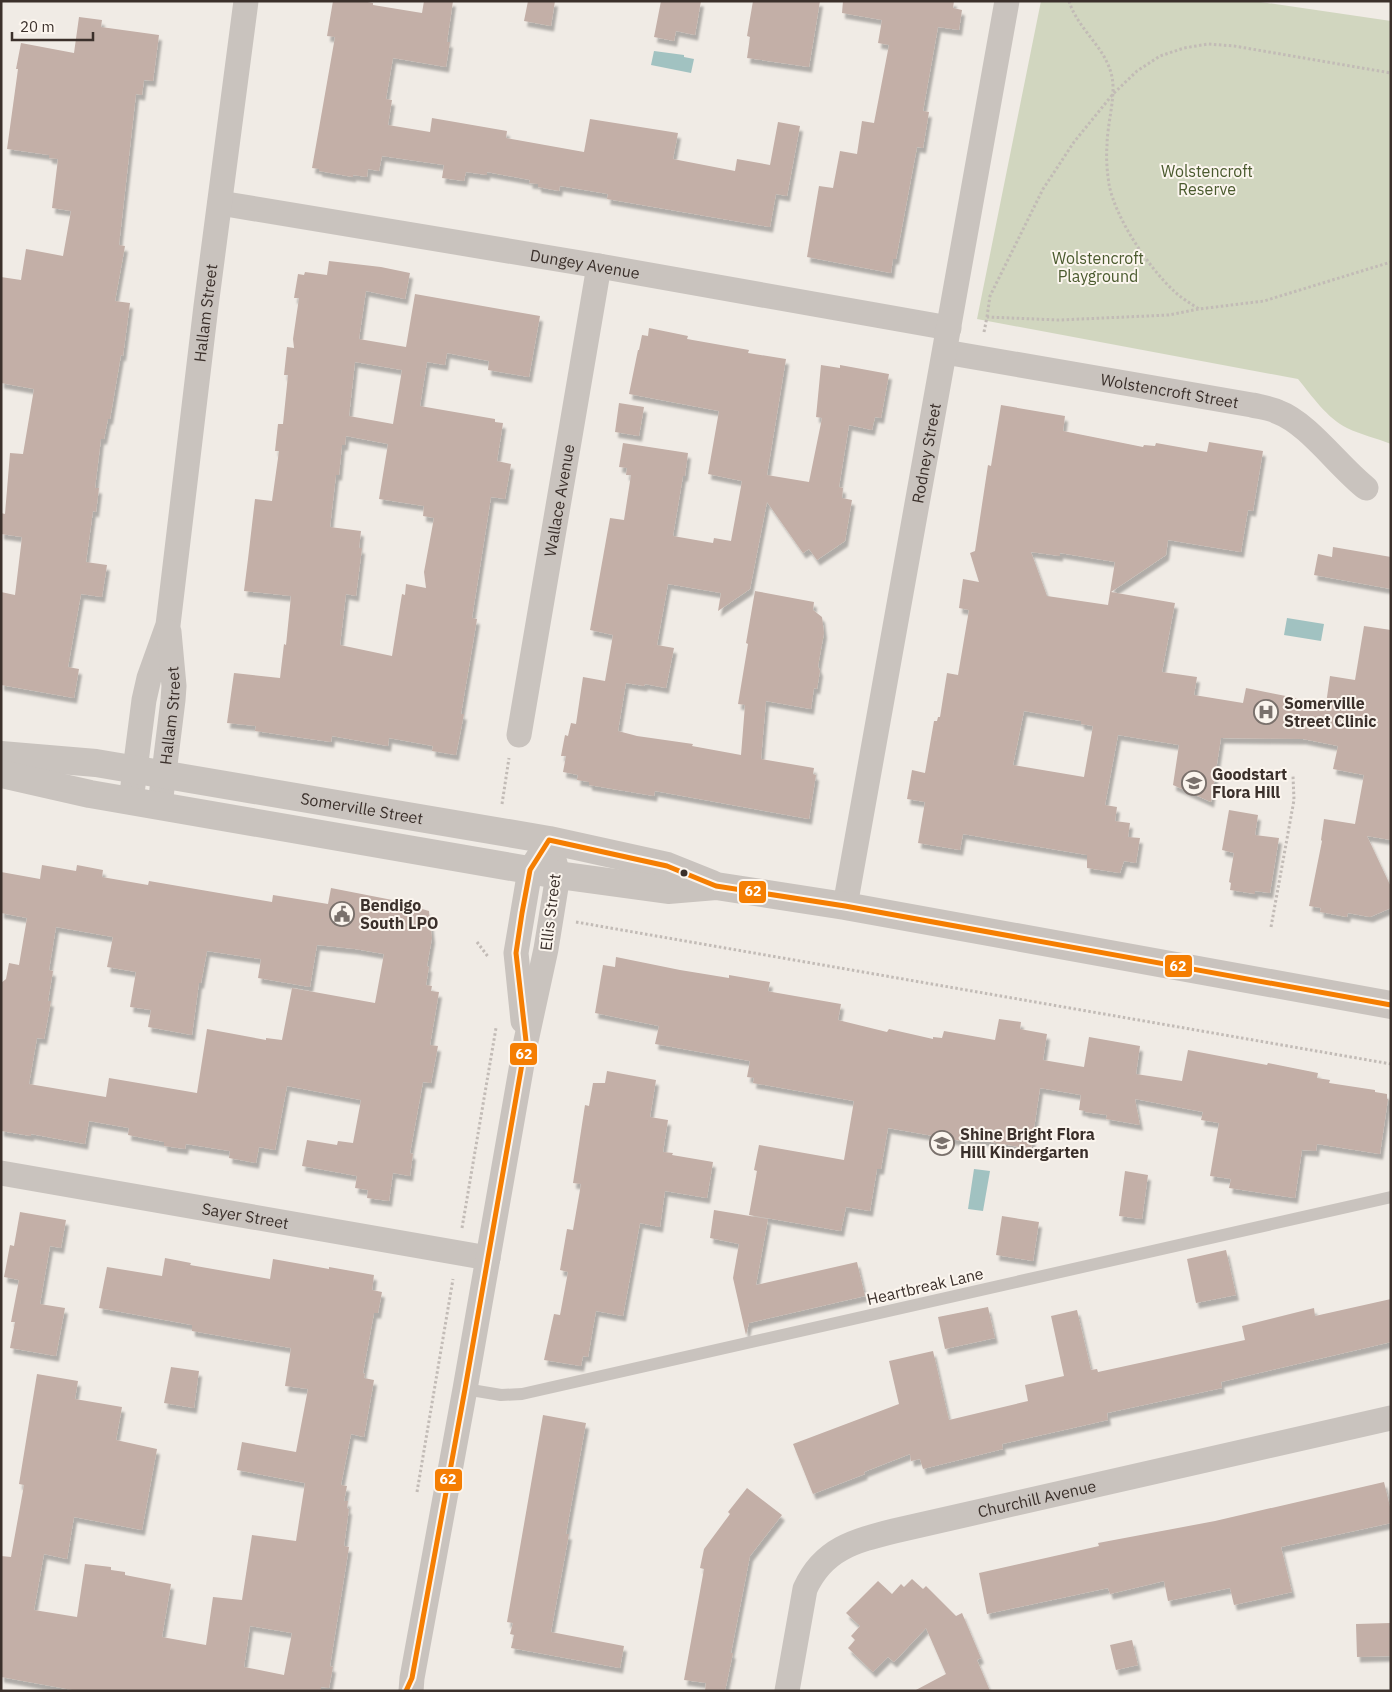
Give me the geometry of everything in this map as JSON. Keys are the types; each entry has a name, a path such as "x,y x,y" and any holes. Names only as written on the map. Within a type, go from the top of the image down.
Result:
{"street":[{"name":"Hallam Street","path":"160,806 174,686 168,625 206,306 246,1"},
{"name":"Rodney Street","path":"845,906 1007,1"},
{"name":"Dungey Avenue","path":"220,203 599,266 949,328"},
{"name":"Wallace Avenue","path":"520,735 599,266"},
{"name":"Wolstencroft Street","path":"944,352 1242,403 1279,412 1302,426 1351,476 1366,488"},
{"name":"Hallam Street","path":"131,801 144,700 149,678 168,625"},
{"name":"Somerville Street","path":"1,755 96,763 549,840 667,866 716,886 845,906 1391,1006"},
{"name":"Somerville Street","path":"1,774 90,794 558,875 668,890 716,886"},
{"name":"Ellis Street","path":"526,1041 516,952 530,870 549,840"},
{"name":"Ellis Street","path":"409,1687 465,1390 526,1041 546,949 558,875 549,840"},
{"name":"Sayer Street","path":"1,1173 488,1258"},
{"name":"Churchill Avenue","path":"787,1691 805,1589 823,1562 831,1554 848,1545 894,1530 1391,1418"}],"lane":[{"name":"Heartbreak Lane","path":"465,1390 495,1394 522,1394 1391,1197"}],"path":[{"path":"1069,1 1072,10 1104,56 1112,78 1113,94 1107,128 1106,158 1109,185 1115,204 1133,239 1155,270 1174,292 1199,309"},
{"path":"984,334 990,296 1043,189 1074,142 1113,94 1137,72 1160,56 1184,48 1208,44 1234,46 1391,73"},
{"path":"987,317 1079,319 1168,315 1264,301 1391,262"},
{"path":"501,812 509,762 511,734 520,735"},
{"path":"1271,927 1294,800 1293,776"},
{"path":"574,921 1391,1064"},
{"path":"477,942 492,961"},
{"path":"416,1495 497,1024"}],"green space":[{"name":"Wolstencroft Reserve","path":"1041,1 1254,1 1391,21 1391,444 1340,424 1320,406 1298,379 977,319"}],"water":[{"path":"654,51 684,55 684,57 694,59 691,73 651,65"},
{"path":"1287,618 1324,624 1321,641 1284,635"},
{"path":"974,1169 990,1171 983,1211 968,1209"}],"building":[{"path":"333,1 362,1 373,3 373,5 422,13 424,1 453,1 447,42 450,42 446,67 393,58 386,99 392,100 388,125 430,132 432,118 507,131 506,138 584,152 590,119 678,133 673,159 735,171 737,159 770,165 778,122 800,126 787,196 776,194 770,227 607,199 608,194 560,186 559,191 538,187 538,184 529,183 530,180 487,172 487,175 466,172 464,181 442,178 444,165 382,156 379,171 368,169 367,177 353,175 353,177 312,168 335,37 327,36"},
{"path":"528,1 555,1 551,26 524,21"},
{"path":"661,1 701,1 695,35 676,31 674,41 654,37"},
{"path":"753,1 820,1 809,67 747,58 750,37 747,36"},
{"path":"843,1 954,1 953,8 962,10 959,30 938,27 923,111 929,112 923,148 917,147 896,259 893,259 891,273 807,257 819,186 833,188 840,151 857,154 862,121 874,123 889,45 878,43 882,20 842,13"},
{"path":"79,17 102,20 101,27 159,35 153,81 144,80 142,95 136,94 119,245 125,246 115,301 130,303 123,356 121,355 110,419 108,419 104,439 101,439 95,488 99,488 96,512 93,511 86,562 107,565 102,597 81,594 68,667 79,669 74,698 1,685 1,592 15,595 22,537 1,534 1,513 5,514 10,453 23,454 34,389 1,383 1,277 21,280 26,249 63,256 71,211 52,208 58,159 49,158 49,155 7,149 18,69 16,69 21,43 74,53"},
{"path":"329,261 381,267 410,273 405,299 366,291 359,339 406,347 415,294 540,316 529,377 488,370 489,361 447,353 445,365 427,362 420,406 495,419 495,422 503,423 497,461 511,464 505,499 491,497 472,618 477,619 461,714 464,714 456,755 432,751 433,746 389,738 388,746 332,736 331,742 255,731 256,726 227,723 234,673 280,678 284,644 286,645 291,596 244,591 255,499 272,501 279,451 275,451 278,424 283,424 288,375 284,375 287,347 294,348 293,339 299,298 294,298 298,274 304,275 305,272 327,275","holes":["355,362 402,370 393,424 349,416","346,436 388,444 379,499 424,506 423,516 434,518 424,572 426,588 406,584 405,595 402,594 392,656 340,645 346,594 356,596 362,548 359,548 361,531 330,527 336,475 339,475 342,445 345,445"]},
{"path":"649,328 688,336 687,339 749,350 748,353 786,359 767,475 809,482 822,418 816,417 821,365 840,368 840,365 889,374 881,418 875,417 872,430 849,425 839,487 843,488 842,498 852,500 845,541 817,560 809,549 803,553 767,502 750,589 718,611 721,593 668,584 657,645 674,648 666,688 626,683 618,731 637,736 693,744 692,746 741,755 745,705 738,704 755,591 814,602 813,610 822,617 824,633 818,666 820,671 817,689 814,688 811,709 766,701 761,759 814,768 813,774 816,775 809,819 655,791 654,796 589,785 589,782 577,780 578,775 563,772 566,756 561,756 565,735 568,736 571,723 576,724 583,677 605,681 613,635 590,630 610,518 624,520 631,475 626,475 627,468 619,467 623,443 688,453 673,536 713,543 714,538 731,541 742,481 708,474 719,411 629,394 642,335 648,336"},
{"path":"619,403 644,407 639,436 615,432"},
{"path":"1001,405 1065,416 1063,431 1143,447 1144,445 1155,446 1156,443 1207,452 1209,442 1263,451 1253,511 1248,510 1241,552 1168,540 1166,555 1111,592 1175,603 1162,672 1197,677 1194,695 1243,703 1246,688 1326,704 1330,676 1355,680 1364,626 1391,630 1391,840 1367,836 1391,887 1391,908 1370,917 1348,913 1347,917 1320,912 1321,908 1309,906 1322,841 1324,819 1355,824 1364,775 1333,769 1338,746 1303,739 1221,738 1211,802 1173,785 1179,745 1118,735 1105,805 1117,807 1115,821 1130,823 1128,837 1140,838 1136,863 1124,861 1120,873 1087,868 1087,855 963,834 960,850 918,843 925,802 907,799 912,770 925,773 934,721 937,721 938,717 940,717 947,673 958,675 969,610 959,608 963,579 979,582 970,553 975,551 988,465 991,466","holes":["1031,552 1060,556 1060,553 1115,562 1108,605 1047,596","1024,711 1081,721 1081,724 1093,726 1084,777 1013,765"]},
{"path":"1333,547 1391,557 1391,589 1314,575 1318,554 1332,557"},
{"path":"1229,810 1258,815 1255,835 1279,838 1270,893 1255,891 1255,894 1230,890 1231,883 1229,882 1234,853 1222,850"},
{"path":"42,865 76,871 77,865 103,870 102,877 148,885 149,881 272,902 273,895 328,904 331,888 423,906 422,909 429,911 432,938 426,985 432,986 431,991 439,992 430,1045 438,1046 431,1083 423,1082 410,1153 413,1154 410,1176 393,1173 389,1201 367,1198 368,1190 355,1188 357,1176 302,1166 307,1140 337,1145 338,1141 353,1143 361,1100 287,1086 275,1150 259,1147 256,1163 229,1158 230,1151 186,1144 185,1149 164,1146 164,1142 128,1135 129,1128 89,1121 85,1144 31,1134 31,1136 1,1131 1,983 6,979 9,963 19,965 27,918 1,913 1,872 40,879","holes":["56,927 113,937 107,967 136,972 130,1007 151,1010 148,1027 192,1035 199,983 201,983 207,951 261,959 258,978 310,987 317,945 384,954 375,1003 292,988 282,1040 266,1038 266,1040 207,1029 197,1093 109,1078 106,1097 29,1084 37,1038 44,1039 51,1001 48,1001 53,971 49,970"]},
{"path":"616,957 729,978 729,975 770,982 768,991 841,1004 838,1020 887,1032 889,1029 933,1039 933,1037 942,1038 944,1031 995,1040 999,1019 1021,1022 1020,1029 1047,1034 1043,1060 1084,1067 1089,1037 1140,1046 1136,1074 1182,1081 1188,1050 1318,1073 1317,1078 1330,1080 1329,1083 1375,1090 1375,1092 1387,1094 1388,1099 1380,1154 1317,1144 1316,1151 1302,1150 1295,1198 1229,1188 1231,1179 1210,1176 1219,1123 1201,1120 1203,1112 1135,1099 1140,1125 1106,1119 1107,1115 1079,1110 1081,1095 1040,1088 1031,1149 963,1137 962,1141 888,1128 881,1169 877,1169 870,1211 846,1207 841,1231 749,1215 757,1171 754,1170 759,1145 844,1160 854,1101 753,1083 754,1078 747,1077 750,1061 655,1044 659,1026 595,1013 603,965 615,967"},
{"path":"607,1071 656,1080 650,1117 668,1120 663,1152 713,1162 707,1198 665,1191 660,1227 640,1223 623,1316 596,1311 588,1357 583,1356 581,1366 544,1360 554,1314 560,1315 568,1272 560,1270 567,1229 573,1230 581,1184 573,1183 585,1105 589,1106 593,1083 605,1083"},
{"path":"1125,1171 1148,1175 1142,1219 1119,1216"},
{"path":"714,1210 768,1219 756,1285 857,1262 865,1296 749,1323 746,1335 733,1278 739,1244 710,1238"},
{"path":"20,1212 66,1220 61,1248 50,1246 40,1304 65,1308 56,1356 10,1348 15,1322 11,1322 19,1280 4,1277 10,1245 14,1246"},
{"path":"1002,1216 1039,1222 1033,1261 996,1255"},
{"path":"1226,1250 1236,1295 1196,1303 1187,1259"},
{"path":"165,1258 191,1263 190,1265 270,1279 273,1259 374,1275 372,1290 382,1292 378,1313 374,1313 363,1373 365,1374 364,1378 374,1380 364,1437 351,1434 341,1485 347,1486 344,1501 348,1501 347,1508 349,1509 344,1546 349,1547 330,1666 333,1667 329,1688 321,1687 321,1691 78,1691 1,1677 1,1556 11,1557 24,1485 19,1484 37,1374 78,1381 75,1399 122,1407 116,1440 157,1449 142,1530 74,1517 67,1559 44,1554 34,1610 77,1617 85,1564 111,1567 111,1570 125,1572 125,1575 171,1584 162,1637 206,1645 213,1597 242,1600 252,1535 296,1541 305,1483 237,1470 242,1442 296,1452 308,1389 285,1386 291,1348 192,1331 192,1325 99,1308 107,1267 162,1276","holes":["250,1626 292,1633 284,1675 244,1667"]},
{"path":"1391,1299 1391,1342 1221,1382 1222,1388 1107,1413 1108,1420 1002,1444 1003,1449 923,1469 920,1459 911,1461 910,1454 813,1494 793,1444 899,1404 889,1361 933,1351 949,1420 1028,1401 1025,1385 1064,1376 1051,1316 1077,1310 1091,1370 1097,1369 1098,1372 1245,1340 1242,1326 1314,1308 1315,1316"},
{"path":"988,1307 995,1338 945,1349 938,1317"},
{"path":"171,1367 199,1371 194,1408 164,1403"},
{"path":"543,1415 586,1423 566,1534 569,1534 551,1632 624,1646 620,1668 511,1648 514,1635 510,1634 513,1623 507,1622"},
{"path":"1384,1482 1391,1511 1391,1523 1281,1547 1292,1592 1234,1605 1230,1588 1168,1601 1164,1581 1110,1594 1108,1588 987,1614 979,1573 1099,1546 1098,1543 1215,1521"},
{"path":"747,1488 782,1515 750,1556 725,1691 705,1691 706,1683 684,1680 704,1569 700,1568 704,1549 730,1514 728,1512"},
{"path":"912,1579 923,1589 926,1586 956,1616 962,1613 981,1658 977,1660 990,1691 914,1691 946,1674 926,1628 894,1662 888,1657 873,1672 848,1648 855,1640 851,1636 860,1626 846,1613 878,1581 892,1594 901,1584 904,1587"},
{"path":"1391,1623 1391,1656 1357,1657 1356,1624"},
{"path":"1132,1640 1138,1665 1116,1670 1110,1645"}],"transit line":[{"name":"62","path":"406,1691 412,1678 526,1041 516,953 522,913 530,870 549,840 667,866 716,886 845,906 1391,1005"}],"place":[{"name":"Somerville Street Clinic","path":"1266,712"},
{"name":"Goodstart Flora Hill","path":"1194,783"},
{"name":"Bendigo South LPO","path":"342,914"},
{"name":"Shine Bright Flora Hill Kindergarten","path":"942,1143"}],"park label":[{"name":"Wolstencroft Playground","path":"1098,267"}]}
